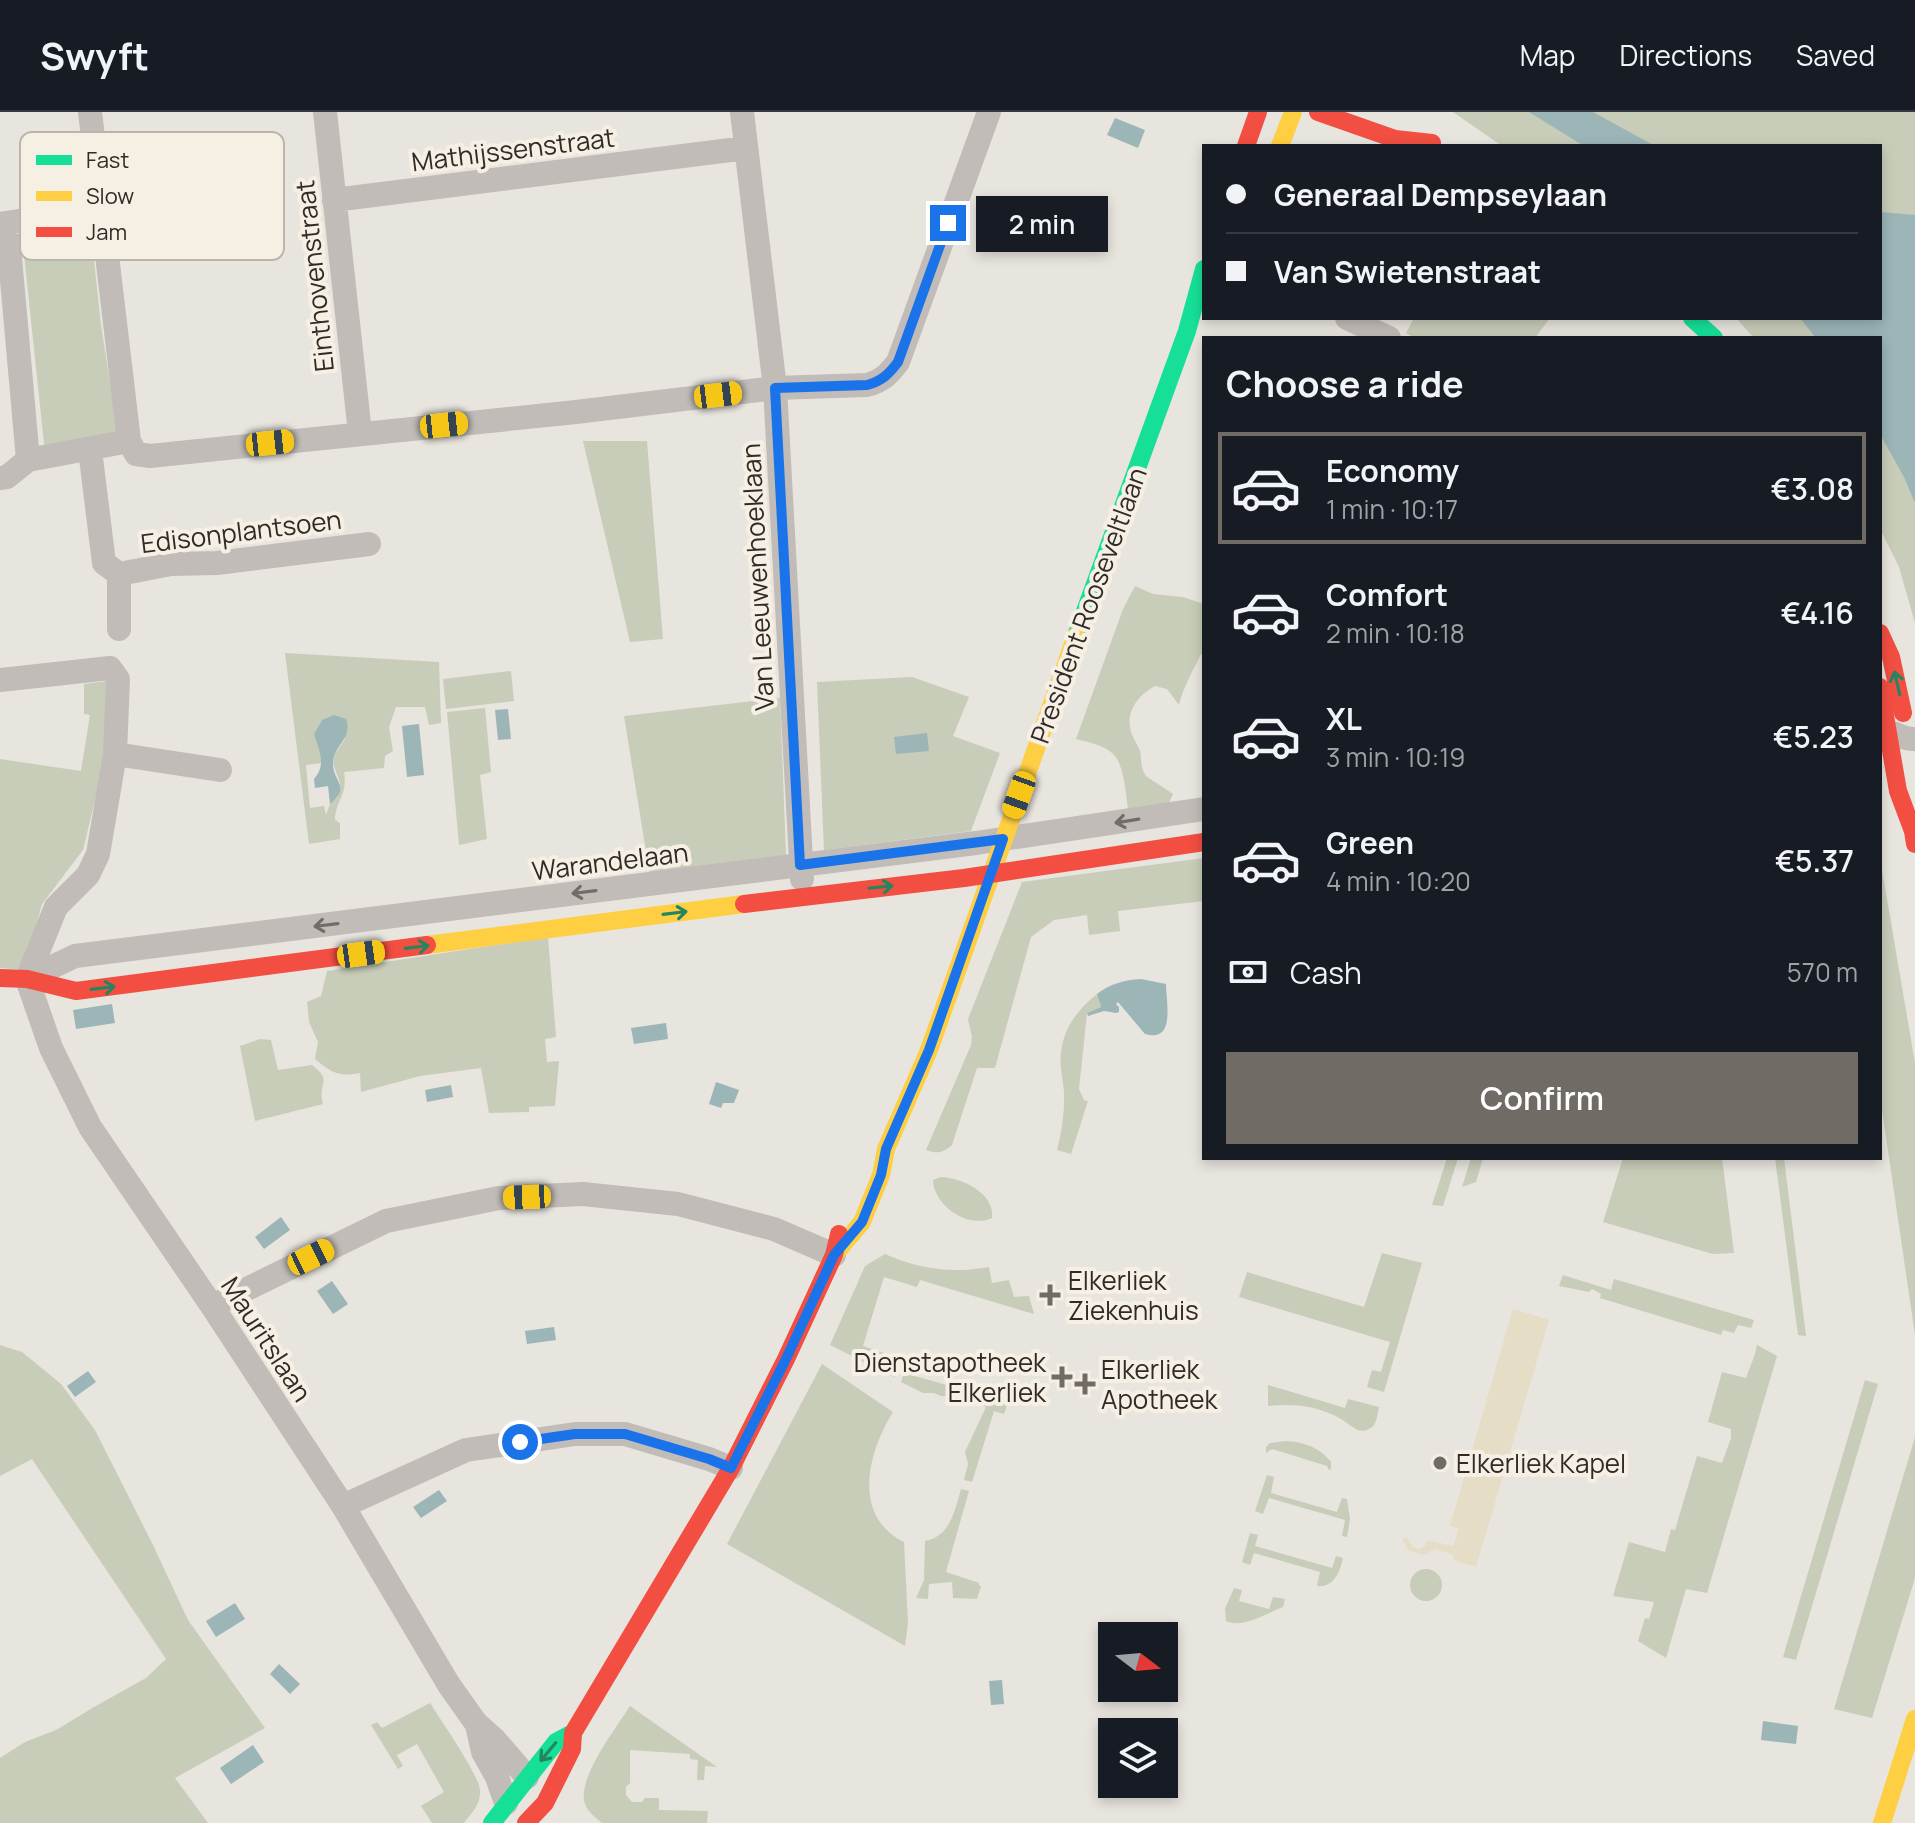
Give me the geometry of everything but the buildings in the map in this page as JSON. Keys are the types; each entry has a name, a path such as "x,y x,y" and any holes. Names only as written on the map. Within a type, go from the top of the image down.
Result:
{"street":[{"path":"90,112 92,132"},
{"name":"Einthovenstraat","path":"325,112 360,433"},
{"name":"Van Leeuwenhoeklaan","path":"742,112 775,388 804,896"},
{"path":"107,260 129,441 136,454 150,456 775,388 867,385 880,382 898,362 989,112"},
{"path":"1247,144 1258,112"},
{"path":"1281,144 1293,112"},
{"path":"1318,112 1395,139 1428,144"},
{"path":"1406,124 1434,144"},
{"name":"Mathijssenstraat","path":"334,200 746,148"},
{"path":"4,224 28,460"},
{"name":"President Rooseveltlaan","path":"834,1255 862,1222 881,1175 886,1149 929,1050 1187,331 1202,276"},
{"name":"President Rooseveltlaan","path":"1187,331 1202,311"},
{"path":"1351,320 1385,336"},
{"path":"1694,320 1712,336"},
{"path":"0,478 7,477 28,460 129,441"},
{"name":"Edisonplantsoen","path":"90,450 104,563 119,574 171,564 217,563 369,544"},
{"name":"Edisonplantsoen","path":"119,574 119,629"},
{"path":"1882,643 1891,657 1899,692 1893,741 1915,785"},
{"path":"0,680 110,668 118,679 115,754 98,854 88,875 56,907 27,979"},
{"path":"1882,695 1893,741 1898,791 1914,838"},
{"path":"115,754 220,770"},
{"path":"1914,838 1915,799"},
{"name":"Warandelaan","path":"27,979 75,956 1003,839 1202,809"},
{"name":"Warandelaan","path":"0,978 27,979 76,991 804,896 990,875 1202,842"},
{"name":"Mauritslaan","path":"27,979 51,1048 90,1127 343,1506 449,1685 476,1723 527,1777"},
{"name":"President Rooseveltlaan","path":"865,1168 886,1149"},
{"path":"212,1306 386,1221 499,1198 583,1194 678,1204 774,1229 834,1255"},
{"name":"President Rooseveltlaan","path":"524,1823 550,1808 572,1749 573,1733 731,1468 834,1255 843,1215"},
{"path":"343,1506 466,1450 575,1434 625,1434 731,1468"},
{"path":"1882,1823 1915,1719"},
{"name":"Mauritslaan","path":"476,1723 483,1752 497,1777 499,1813"},
{"name":"President Rooseveltlaan","path":"499,1813 556,1742 573,1733"},
{"path":"527,1777 550,1808"},
{"path":"499,1813 524,1823"}],"green space":[{"path":"1453,112 1915,112 1915,623 1899,567 1882,533 1882,336 1752,336 1738,320 1882,320 1882,144 1499,144"},
{"path":"25,260 94,260 119,440 45,453"},
{"path":"1413,320 1548,320 1536,336 1411,336 1406,333"},
{"path":"583,441 647,441 663,639 630,642"},
{"path":"1135,586 1153,594 1183,597 1202,603 1202,654 1188,679 1179,705 1167,689 1155,686 1140,698 1130,720 1144,773 1173,794 1167,807 1129,815 1122,773 1116,758 1104,748 1076,739 1123,609"},
{"path":"285,653 439,662 441,723 429,725 425,707 396,707 389,727 393,751 385,756 384,768 344,772 344,786 335,820 340,823 340,839 309,844","holes":["322,720 345,739 333,763 340,783 338,797 330,804 326,815 324,806 310,808 306,765 322,763 314,734"]},
{"path":"511,671 514,701 446,709 443,679"},
{"path":"912,677 969,697 953,736 1000,753 971,831 824,850 817,682"},
{"path":"108,681 104,763 83,850 42,904 24,970 0,968 0,759 81,771 90,715 84,714 84,684"},
{"path":"780,698 786,855 650,876 624,716"},
{"path":"485,708 491,772 480,775 487,839 459,845 447,712"},
{"path":"1202,858 1202,901 1118,911 1120,931 1089,935 1087,915 1054,920 1031,937 995,1068 977,1068 952,1145 940,1152 926,1150 971,1045 968,1019 1022,882"},
{"path":"1882,870 1915,1063 1915,1335 1882,1110"},
{"path":"548,937 556,1037 545,1039 547,1062 559,1061 555,1106 529,1107 529,1112 489,1113 481,1068 420,1076 361,1092 360,1073 336,1073 315,1059 318,1042 309,1022 307,1002 321,996 327,971"},
{"path":"1097,994 1101,1007 1087,1013 1079,1089 1084,1100 1088,1101 1071,1154 1057,1150 1064,1107 1062,1047 1068,1027"},
{"path":"260,1039 271,1040 278,1070 312,1065 319,1071 324,1079 323,1104 255,1121 240,1046"},
{"path":"1446,1160 1457,1160 1443,1206 1432,1205"},
{"path":"1470,1160 1482,1160 1476,1182 1462,1187"},
{"path":"1622,1160 1722,1160 1734,1253 1713,1254 1603,1222"},
{"path":"1775,1160 1784,1160 1806,1336 1798,1335"},
{"path":"941,1177 976,1188 988,1201 992,1218 973,1220 954,1213 935,1190 933,1180"},
{"path":"1382,1253 1422,1263 1384,1392 1367,1387 1372,1370 1381,1372 1390,1342 1239,1297 1247,1272 1364,1307"},
{"path":"885,1254 936,1269 989,1267 992,1283 1009,1280 1014,1297 1029,1296 1034,1314 920,1280 917,1287 884,1277 863,1346 896,1357 894,1363 898,1365 894,1377 830,1345 865,1266"},
{"path":"1563,1275 1611,1290 1614,1279 1754,1320 1751,1328 1738,1325 1734,1333 1723,1330 1721,1335 1600,1298 1601,1294 1592,1289 1589,1292 1559,1286"},
{"path":"0,1345 22,1352 61,1384 95,1430 188,1620 265,1728 175,1778 208,1823 0,1823 0,1758 146,1678 166,1659 32,1459 0,1476"},
{"path":"1757,1345 1777,1356 1707,1593 1686,1589 1666,1658 1638,1641 1654,1602 1613,1596 1629,1542 1665,1552 1671,1529 1675,1530 1697,1456 1722,1463 1731,1429 1708,1422 1722,1372 1746,1378"},
{"path":"822,1364 893,1412 877,1446 869,1482 876,1516 887,1531 904,1542 908,1623 905,1646 727,1544"},
{"path":"904,1373 1008,1402 1004,1414 994,1411 972,1482 964,1480 968,1464 965,1452 986,1407 963,1397 923,1393 901,1382"},
{"path":"1865,1380 1878,1384 1796,1660 1783,1657"},
{"path":"1268,1385 1345,1408 1348,1399 1379,1407 1376,1420 1372,1428 1361,1431 1315,1408 1268,1406"},
{"path":"1915,1437 1915,1578 1872,1718 1834,1709"},
{"path":"1286,1441 1316,1449 1331,1462 1331,1469 1272,1449 1266,1453 1270,1443"},
{"path":"1267,1475 1274,1477 1271,1493 1337,1512 1342,1498 1347,1499 1350,1519 1347,1537 1342,1536 1345,1520 1269,1498 1263,1514 1255,1511"},
{"path":"961,1489 969,1491 946,1572 979,1583 977,1599 953,1598 952,1582 929,1584 928,1599 916,1598 924,1580 925,1541 946,1528 954,1514"},
{"path":"1250,1533 1258,1535 1255,1546 1332,1568 1336,1556 1343,1558 1340,1569 1327,1585 1317,1586 1320,1572 1254,1553 1250,1565 1242,1562"},
{"path":"1426,1569 1438,1573 1442,1585 1438,1597 1426,1601 1414,1597 1410,1585 1414,1573"},
{"path":"1234,1588 1242,1590 1239,1601 1269,1609 1273,1597 1285,1599 1283,1607 1247,1622 1226,1621 1225,1609"},
{"path":"430,1703 466,1760 480,1790 479,1800 464,1823 432,1823 421,1806 444,1792 417,1744 397,1755 403,1766 398,1769 371,1725 377,1722 382,1728"},
{"path":"630,1706 717,1767 705,1766 704,1780 697,1780 698,1760 690,1759 690,1754 630,1750 630,1783 626,1787 626,1795 632,1802 659,1798 659,1810 708,1811 707,1823 602,1823 588,1810 584,1793 586,1781"}],"sand":[{"path":"1513,1309 1549,1320 1476,1567 1454,1560 1454,1555 1435,1549 1424,1555 1408,1550 1402,1538 1407,1538 1412,1546 1419,1549 1426,1545 1427,1540 1453,1546 1459,1529 1450,1526"}],"water":[{"path":"1529,112 1593,112 1651,144 1581,144"},
{"path":"1115,118 1145,130 1138,148 1107,135"},
{"path":"1882,212 1915,215 1915,503 1882,438 1882,336 1814,336 1802,320 1882,320"},
{"path":"508,709 511,739 498,740 495,710"},
{"path":"334,715 346,719 348,726 333,762 340,793 330,804 328,786 315,788 314,779 321,763 314,734 322,720"},
{"path":"419,724 424,775 407,777 402,726"},
{"path":"927,733 929,751 896,754 894,737"},
{"path":"1141,979 1166,984 1168,1010 1161,1033 1145,1034 1118,1002 1119,1012 1104,1011 1088,1016 1087,1013 1101,1007 1097,994 1118,983"},
{"path":"112,1004 115,1023 76,1029 73,1010"},
{"path":"666,1023 668,1039 634,1044 631,1028"},
{"path":"716,1082 739,1090 734,1103 723,1103 721,1108 709,1104"},
{"path":"451,1085 453,1097 427,1102 425,1090"},
{"path":"281,1217 290,1230 264,1249 255,1237"},
{"path":"332,1281 348,1304 333,1314 317,1291"},
{"path":"554,1327 556,1340 527,1344 525,1331"},
{"path":"88,1371 96,1382 75,1397 67,1386"},
{"path":"439,1490 447,1501 421,1518 413,1507"},
{"path":"235,1603 245,1619 216,1637 206,1621"},
{"path":"279,1664 300,1684 290,1694 270,1674"},
{"path":"1002,1680 1004,1704 991,1705 989,1681"},
{"path":"1763,1721 1798,1726 1796,1744 1761,1740"},
{"path":"253,1745 264,1762 231,1784 220,1768"}],"traffic: fast":[{"path":"1076,636 1187,331 1202,276"},
{"path":"1694,320 1712,336"},
{"path":"492,1823 556,1742 573,1733"}],"traffic: slow":[{"path":"1281,144 1293,112"},
{"path":"834,1255 862,1222 881,1175 886,1149 929,1050 1076,636"},
{"path":"427,945 744,904"},
{"path":"1882,1823 1915,1719"}],"traffic: jam":[{"path":"1247,144 1258,112"},
{"path":"1318,112 1395,139 1432,143"},
{"path":"1882,637 1891,657 1903,713"},
{"path":"1882,699 1898,791 1915,844"},
{"path":"744,904 964,878 1202,842"},
{"path":"0,978 27,979 76,991 427,945"},
{"path":"526,1823 545,1803 572,1749 573,1733 731,1468 786,1359 834,1255 839,1234"}],"place":[{"name":"Elkerliek Ziekenhuis","path":"1050,1295"},
{"name":"Dienstapotheek Elkerliek","path":"1062,1377"},
{"name":"Elkerliek Apotheek","path":"1085,1384"},
{"name":"Elkerliek Kapel","path":"1440,1463"}],"route":[{"path":"520,1442 575,1434 625,1434 731,1468 834,1255 862,1222 881,1175 886,1149 929,1050 1003,839 800,865 775,388 867,385 880,382 890,374 898,362 948,223"}]}
